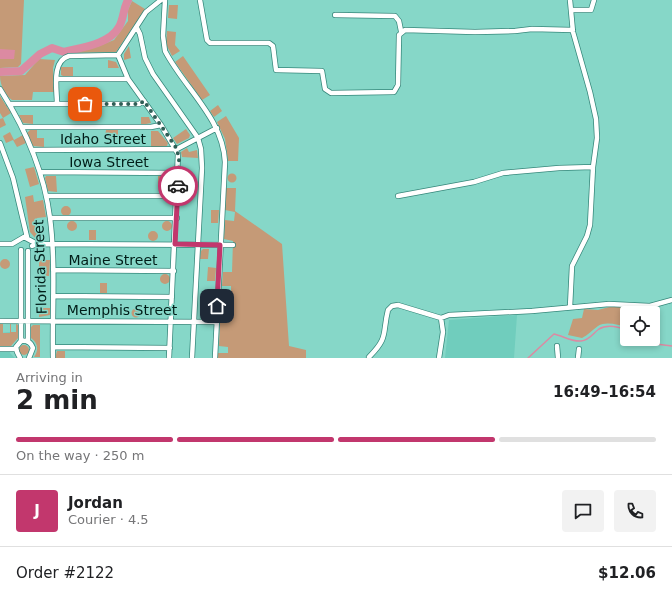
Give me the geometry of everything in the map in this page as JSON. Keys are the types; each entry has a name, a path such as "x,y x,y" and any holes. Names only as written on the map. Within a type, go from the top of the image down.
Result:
{"street":[{"path":"118,55 149,8 161,0"},
{"path":"165,0 163,36 165,52 217,128 224,154 215,358"},
{"path":"200,0 207,40 210,43 269,43 273,46 276,70 322,71 325,89 331,93 394,92 397,89 399,34 401,32 399,21 395,16 335,15"},
{"path":"570,0 572,30 582,57 596,119 597,138 593,167 590,226 587,236 572,266 570,307"},
{"path":"571,10 591,10 594,0"},
{"path":"137,28 140,34 142,48 151,70 198,138 201,149 202,168 192,358"},
{"path":"401,32 405,30 482,32 532,29 572,30"},
{"path":"57,104 59,62 69,56 118,55"},
{"path":"118,55 128,79 177,149 179,173 169,358"},
{"path":"57,79 128,79"},
{"name":"Florida Street","path":"0,89 22,127 32,150 40,172 46,196 53,244 53,358"},
{"path":"9,104 139,104 144,101"},
{"path":"22,127 151,127 161,125"},
{"name":"Idaho Street","path":"32,150 177,149 217,128"},
{"path":"0,143 14,178 24,231 20,249 24,321 28,342 33,348 30,357 25,358 20,357 16,349"},
{"path":"398,196 474,182 503,173 559,168 593,167"},
{"name":"Iowa Street","path":"40,172 179,173"},
{"path":"46,196 178,196"},
{"path":"50,218 177,218"},
{"path":"0,244 12,244 22,239"},
{"path":"22,239 30,246"},
{"path":"12,244 20,249 37,244 233,245"},
{"path":"16,349 21,342 24,321 30,246"},
{"name":"Maine Street","path":"53,270 174,271"},
{"path":"53,296 172,296"},
{"path":"369,357 380,346 383,340 386,333 388,310 392,306 398,305 441,318 449,315 532,311 618,304 650,306 672,300"},
{"path":"439,358 444,332 441,318"},
{"name":"Memphis Street","path":"0,321 216,322"},
{"path":"21,342 28,342"},
{"path":"557,346 558,358"},
{"path":"53,347 170,348"},
{"path":"0,349 16,349"},
{"path":"578,358 579,349"}],"shaded area":[{"path":"0,0 24,0 21,64 18,67 0,68"},
{"path":"132,1 145,9 116,52 67,53 94,48 114,40 128,21 128,10"},
{"path":"169,5 178,5 177,19 168,18"},
{"path":"167,31 176,32 175,45 180,51 172,56 166,44"},
{"path":"129,46 131,58 124,60 124,54"},
{"path":"0,49 15,50 14,59 0,59"},
{"path":"183,56 210,95 202,100 175,62"},
{"path":"39,59 55,60 53,68 54,92 33,92 32,100 12,100 3,90 0,76 25,75"},
{"path":"108,60 116,62 119,68 108,68"},
{"path":"61,67 73,67 73,76 61,75"},
{"path":"0,96 11,113 3,118 0,113"},
{"path":"218,105 222,111 214,117 210,111"},
{"path":"19,115 33,115 33,124 23,123"},
{"path":"226,116 239,138 238,161 228,161 225,139 217,122"},
{"path":"141,117 149,117 151,123 141,125"},
{"path":"3,118 6,125 0,128 0,119"},
{"path":"186,129 190,135 189,138 177,144 173,138"},
{"path":"30,130 37,130 37,138 44,138 44,147 33,146 27,133"},
{"path":"106,130 118,130 118,139 105,138"},
{"path":"151,131 158,131 168,143 167,146 151,148"},
{"path":"10,132 14,140 23,135 26,143 17,147 13,140 6,143 3,136"},
{"path":"187,148 189,152 197,150 198,158 182,157 181,152"},
{"path":"34,167 39,184 30,187 25,169"},
{"path":"230,174 234,174 236,178 234,182 230,182 228,180 228,176"},
{"path":"46,176 56,176 57,192 48,191 45,178"},
{"path":"158,176 173,176 175,178 174,185 158,184"},
{"path":"226,188 236,188 235,211 282,244 289,346 306,350 306,358 218,358 218,353 228,353 228,347 219,346 221,293 231,293 231,286 222,286 223,272 232,272 233,241 224,239 225,220 234,221 235,212 225,210"},
{"path":"33,195 34,202 43,200 46,217 37,218 39,240 37,240 30,232 25,197"},
{"path":"64,206 68,206 71,211 68,216 64,216 61,213 61,209"},
{"path":"211,210 219,210 218,223 211,223"},
{"path":"72,221 77,226 72,231 67,226"},
{"path":"167,221 172,226 167,231 162,226"},
{"path":"89,230 96,230 96,240 89,240"},
{"path":"153,231 158,236 153,241 148,236"},
{"path":"203,249 209,249 208,259 200,259 201,251"},
{"path":"3,259 7,259 9,260 9,268 3,269 0,266 0,262"},
{"path":"39,260 50,260 49,276 39,276"},
{"path":"208,267 216,268 215,281 207,281"},
{"path":"163,274 167,274 170,279 167,284 163,284 160,281 160,277"},
{"path":"100,283 107,283 107,293 100,293"},
{"path":"613,306 620,306 620,326 612,324 601,325 582,338 568,335 573,319 582,318 584,309 598,310"},
{"path":"39,308 50,308 50,315 39,317"},
{"path":"134,309 138,309 140,313 138,317 134,317 132,315 132,311"},
{"path":"517,315 514,358 445,358 449,320"},
{"path":"0,324 3,324 3,333 10,333 10,324 11,332 16,332 16,324 18,325 18,338 11,346 0,346"},
{"path":"33,325 40,325 40,357 34,357 37,349 35,342 31,338 31,327"},
{"path":"10,332 18,338 10,346 10,353 15,358 0,358 0,333"},
{"path":"22,345 26,345 28,346 28,354 22,355 19,352 19,348"},
{"path":"57,351 65,351 65,358 55,358"}],"waterway":[{"path":"0,72 21,71 40,54 52,48 64,52 103,41 110,37 119,27 128,0"},
{"path":"528,358 554,334 571,340 581,341 587,339 602,327 609,326 620,328"},
{"path":"660,344 672,346"}],"way so far":[{"path":"85,104 139,104 144,101 177,149 179,160 178,186"}],"route":[{"path":"178,186 175,244 220,245 217,306"}]}
